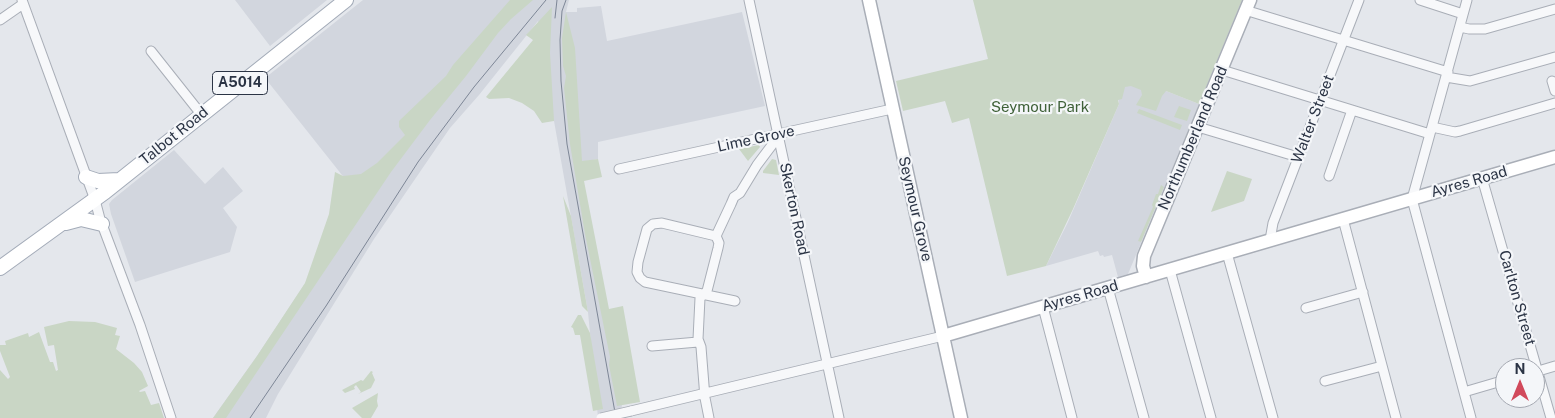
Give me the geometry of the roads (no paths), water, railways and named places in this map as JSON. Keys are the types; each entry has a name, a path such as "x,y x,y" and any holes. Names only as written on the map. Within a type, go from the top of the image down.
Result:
{"main road":[{"name":"Talbot Road","path":"0,268 95,200 346,0"},
{"name":"Seymour Grove","path":"869,0 961,418"},
{"name":"Northumberland Road","path":"1146,277 1143,258 1222,70 1247,5"},
{"name":"Ayres Road","path":"943,336 1412,198 1554,160"},
{"path":"86,178 98,181 119,180"},
{"path":"60,224 81,219 102,224"}],"street":[{"name":"Skerton Road","path":"748,0 839,418"},
{"name":"Walter Street","path":"1270,240 1273,223 1359,0"},
{"path":"1420,0 1464,14"},
{"path":"1467,0 1412,198 1471,418"},
{"path":"0,20 23,2 140,325 171,418"},
{"path":"1247,5 1343,41 1470,81 1555,57"},
{"path":"1460,27 1485,29 1555,9"},
{"path":"150,51 201,114"},
{"path":"1222,70 1320,101 1431,130 1460,132 1555,103"},
{"path":"1552,81 1555,91"},
{"name":"Lime Grove","path":"619,169 778,136 892,109"},
{"path":"1328,176 1336,167 1352,110"},
{"path":"1198,127 1298,158"},
{"path":"709,418 701,346 698,342 700,298 707,291 719,243 716,236 734,197 740,193 778,136"},
{"name":"Carlton Street","path":"1482,178 1532,358"},
{"path":"1343,219 1396,418"},
{"path":"716,236 662,223 650,225 647,229 638,266 638,275 645,282 735,301"},
{"path":"1227,253 1273,418"},
{"path":"1170,270 1211,418"},
{"path":"1108,288 1144,418"},
{"path":"1306,308 1363,292"},
{"path":"1043,307 1072,418"},
{"name":"Ayres Road","path":"601,418 943,336"},
{"path":"652,346 698,342"},
{"path":"1325,381 1382,366"},
{"path":"1464,392 1495,383"},
{"name":"Carlton Street","path":"1545,399 1551,418"}],"tram line":[{"path":"250,418 326,306 418,162 474,87 546,0"},
{"path":"555,18 557,0"},
{"path":"566,0 562,11 560,40 561,81 567,144 616,418"}],"park label":[{"name":"Seymour Park","path":"1040,107"}]}
